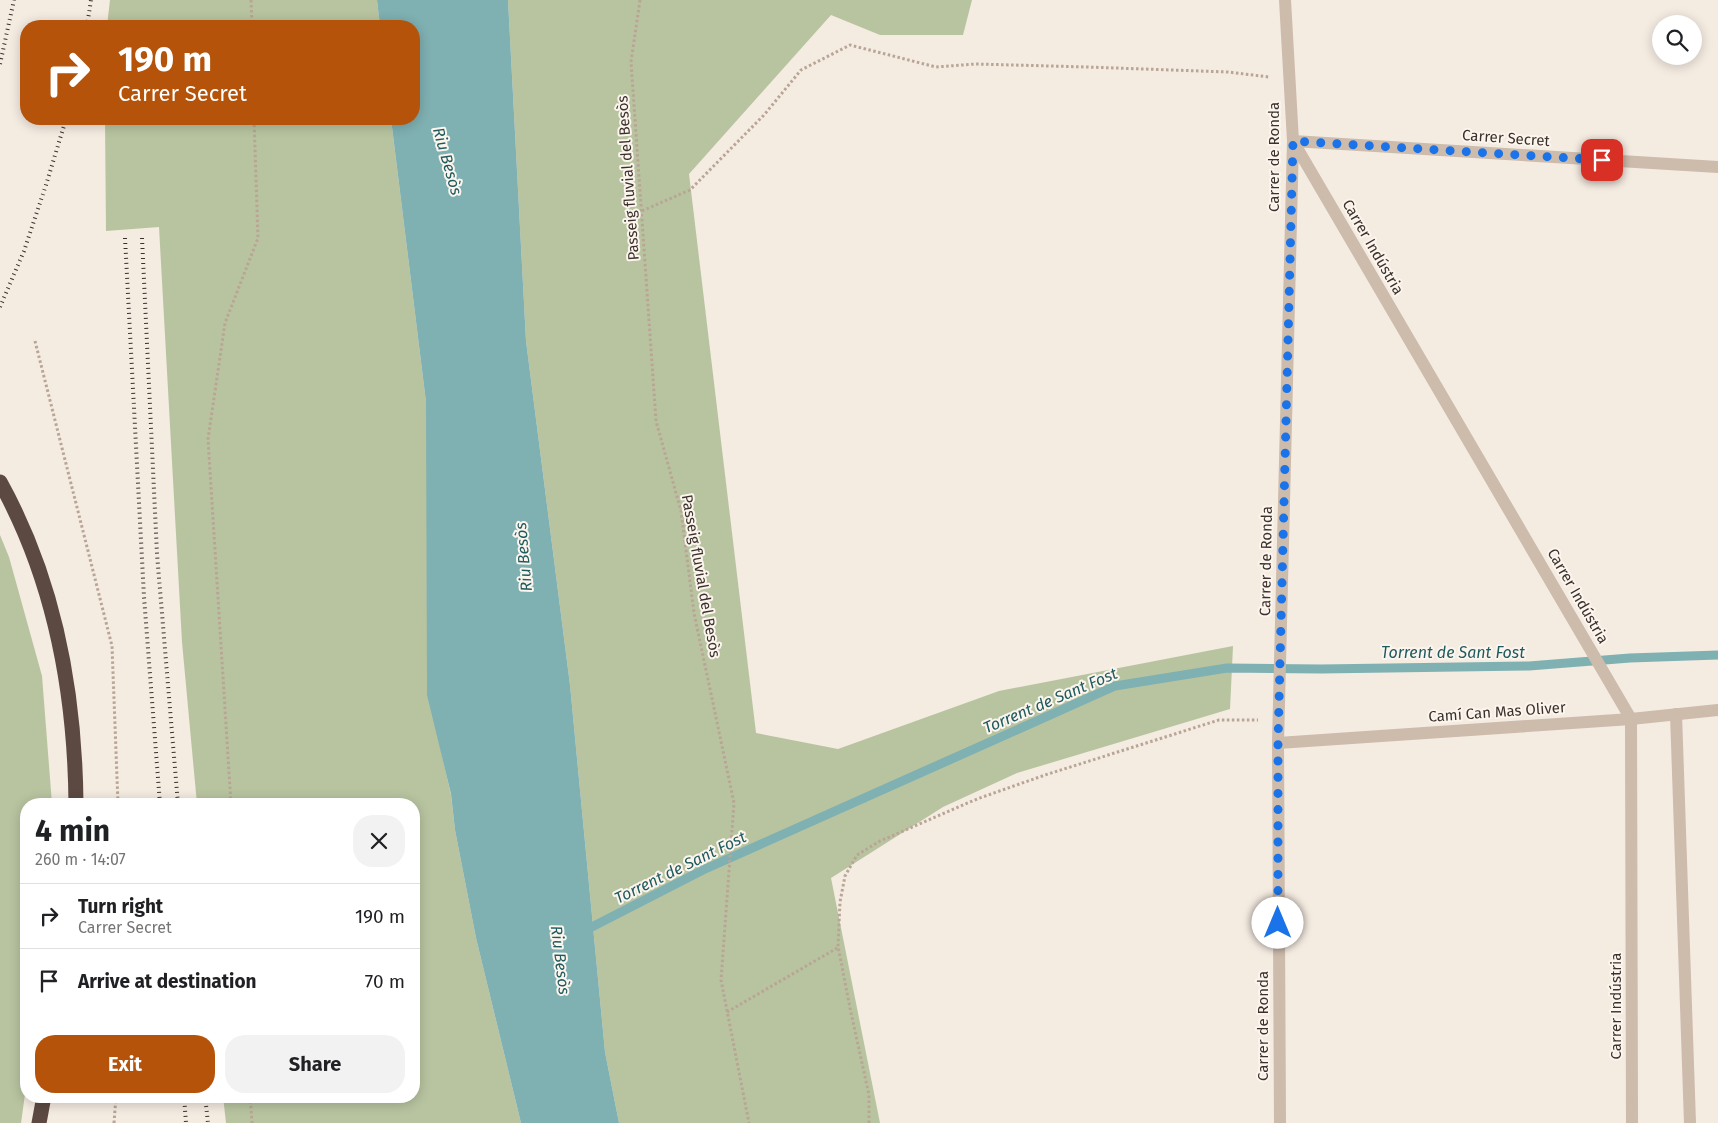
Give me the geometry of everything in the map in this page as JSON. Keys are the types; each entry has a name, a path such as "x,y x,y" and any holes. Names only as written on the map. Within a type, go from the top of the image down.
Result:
{"highway":[{"path":"0,482 14,507 32,550 51,607 71,704 76,761 76,798"},
{"path":"40,1123 43,1103"}],"street":[{"name":"Carrer de Ronda","path":"1280,1123 1278,721 1293,141 1285,0"},
{"name":"Carrer Secret","path":"1293,141 1718,167"},
{"name":"Carrer Indústria","path":"1293,141 1631,719 1632,1123"},
{"name":"Camí Can Mas Oliver","path":"1278,743 1631,719 1718,710"},
{"path":"1676,714 1690,1123"}],"path":[{"path":"251,0 252,20"},
{"name":"Passeig fluvial del Besòs","path":"640,0 631,62 656,421 681,511 694,613 734,803 721,980 749,1123"},
{"path":"642,212 690,190 764,115 801,70 850,45 936,67 976,64 1228,72 1290,80"},
{"path":"231,798 208,438 225,323 258,238 254,125"},
{"path":"35,341 112,646 118,798"},
{"path":"869,1123 869,1095 838,947 840,902 844,876 856,855 880,841 977,799 1045,775 1219,720 1278,721"},
{"path":"727,1012 838,947"},
{"path":"114,1123 115,1103"},
{"path":"251,1103 252,1123"}],"green space":[{"path":"110,0 377,0 379,20 108,20"},
{"path":"508,0 972,0 963,35 880,35 831,15 689,174 756,733 838,749 999,691 1233,646 1230,709 1017,773 943,807 831,878 880,1123 619,1123 605,1052 570,685 526,341"},
{"path":"105,125 392,125 426,402 436,729 451,795 455,830 476,938 521,1123 226,1123 224,1103 420,1103 420,798 196,798 182,642 159,227 106,231"},
{"path":"0,535 9,557 42,676 52,798 20,798 20,1103 24,1103 21,1123 0,1123"}],"water":[{"name":"Riu Besòs","path":"377,0 508,0 526,341 570,685 605,1052 619,1123 521,1123 476,938 455,830 451,794 427,695 426,402 392,125 420,125 420,20 379,20"}],"waterway":[{"name":"Torrent de Sant Fost","path":"584,931 703,870 1115,686 1227,668 1321,669 1529,666 1630,658 1718,655"}],"railway":[{"path":"0,64 14,0"},
{"path":"88,20 91,0"},
{"path":"0,307 24,251 64,125"},
{"path":"125,238 144,597 160,798"},
{"path":"142,238 157,554 177,798"},
{"path":"185,1103 186,1123"},
{"path":"206,1103 208,1123"}],"route":[{"path":"1278,923 1278,743 1293,141 1602,160"}]}
